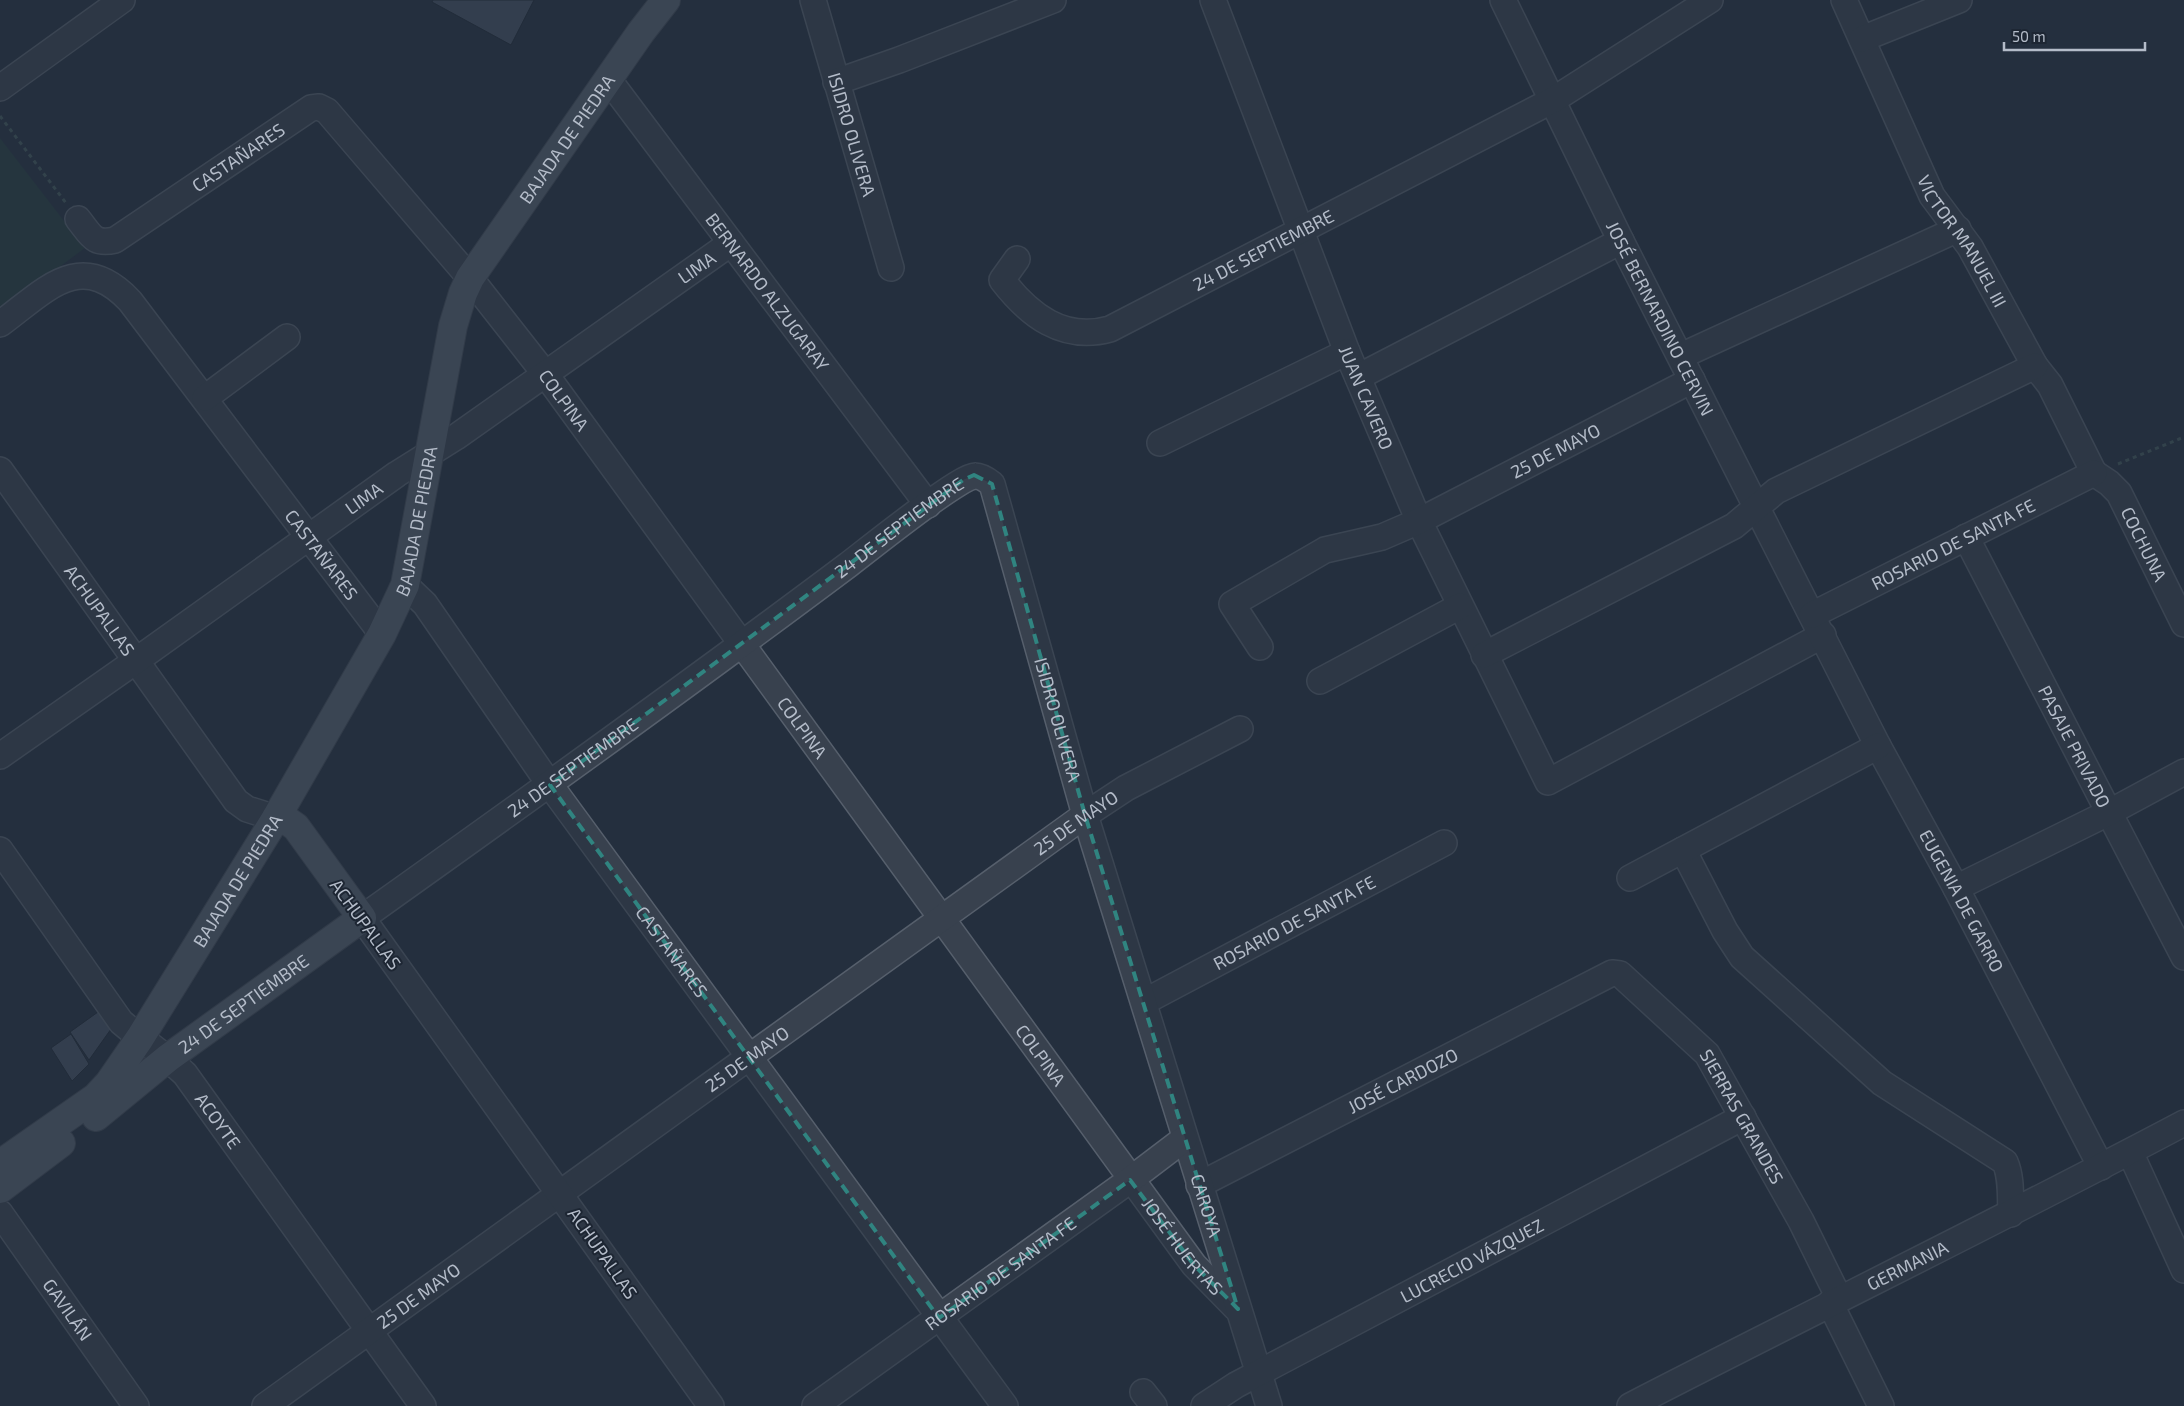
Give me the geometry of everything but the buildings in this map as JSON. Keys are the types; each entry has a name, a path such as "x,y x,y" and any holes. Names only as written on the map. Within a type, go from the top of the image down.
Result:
{"main road":[{"name":"BAJADA DE PIEDRA","path":"0,1164 96,1097 109,1084 140,1038 276,818 382,634 405,585 453,326 463,293 470,278 641,32 666,0"},
{"name":"ACHUPALLAS","path":"276,818 289,822 296,828 362,918"},
{"name":"24 DE SEPTIEMBRE","path":"0,1189 118,1100 168,1058 362,918"}],"street":[{"path":"0,88 122,0"},
{"name":"ISIDRO OLIVERA","path":"813,0 891,268"},
{"path":"836,82 899,60 1053,0"},
{"name":"JUAN CAVERO","path":"1213,0 1347,352 1420,521 1484,655 1548,782"},
{"name":"JOSÉ BERNARDINO CERVIN","path":"1503,0 1621,241 1817,625"},
{"name":"24 DE SEPTIEMBRE","path":"1017,259 1002,280 1010,291 1040,318 1054,326 1076,332 1094,333 1110,329 1553,100 1710,0"},
{"name":"VICTOR MANUEL III","path":"1844,0 1928,189 1970,247 2034,366 2050,386 2094,473"},
{"path":"1862,39 1959,0"},
{"name":"BERNARDO ALZUGARAY","path":"608,79 928,505"},
{"name":"CASTAÑARES","path":"78,219 95,240 104,242 115,240 312,108 319,107 327,111 470,278"},
{"path":"1681,356 1958,229"},
{"path":"1358,377 1621,241"},
{"name":"LIMA","path":"0,756 397,474 546,375 731,244"},
{"name":"CASTAÑARES","path":"0,324 59,280 72,276 97,278 119,289 205,398 382,634"},
{"name":"COLPINA","path":"470,278 546,375 943,919 1130,1180"},
{"path":"205,398 287,337"},
{"path":"1160,443 1347,352"},
{"path":"1484,655 1734,526 1776,491 2034,366"},
{"name":"25 DE MAYO","path":"1260,647 1232,604 1325,550 1382,537 1420,521 1692,380"},
{"name":"ACHUPALLAS","path":"0,470 236,801 246,809 276,818"},
{"name":"ROSARIO DE SANTA FE","path":"1548,782 1966,537 2094,473"},
{"name":"COCHUNA","path":"2094,473 2119,493 2184,624"},
{"name":"ISIDRO OLIVERA","path":"974,476 992,484 1085,815 1144,1002"},
{"name":"24 DE SEPTIEMBRE","path":"362,918 550,785 928,505 963,480 974,476"},
{"name":"PASAJE PRIVADO","path":"1966,537 2184,957"},
{"name":"CASTAÑARES","path":"405,585 425,604 550,785 1005,1406"},
{"path":"1320,681 1460,606"},
{"name":"EUGENIA DE GARRO","path":"1817,625 1878,746 1956,888 2101,1167"},
{"name":"25 DE MAYO","path":"265,1406 1085,815 1126,788 1240,729"},
{"path":"1630,878 1878,746"},
{"path":"1956,888 2110,812 2184,772"},
{"name":"ROSARIO DE SANTA FE","path":"1144,1002 1444,844"},
{"name":"ACOYTE","path":"0,850 121,1022 168,1058 185,1074 423,1406"},
{"path":"1683,850 1732,944 1742,957 1882,1083 2005,1162 2009,1177 2011,1214"},
{"name":"ACHUPALLAS","path":"362,918 711,1406"},
{"name":"SIERRAS GRANDES","path":"1606,974 1612,972 1620,974 1697,1044 1713,1064 1801,1221 1881,1406"},
{"name":"JOSÉ CARDOZO","path":"1199,1185 1606,974"},
{"name":"CAROYA","path":"1144,1002 1184,1139 1269,1406"},
{"name":"LUCRECIO VÁZQUEZ","path":"1204,1406 1258,1373 1743,1117"},
{"name":"GERMANIA","path":"1630,1406 1834,1301 2011,1214 2184,1123"},
{"name":"ROSARIO DE SANTA FE","path":"815,1406 1130,1180 1184,1139"},
{"path":"2130,1152 2184,1270"},
{"name":"JOSÉ HUERTAS","path":"1130,1180 1194,1265 1238,1310"},
{"name":"GAVILÁN","path":"0,1213 136,1406"}],"path":[{"path":"0,116 78,219"},
{"path":"2094,473 2184,437"}],"highlighted area":[{"path":"974,475 992,484 1085,815 1238,1309 1194,1265 1130,1180 939,1318 550,785 963,480"}],"green space":[{"path":"0,138 85,248 0,311"}]}
